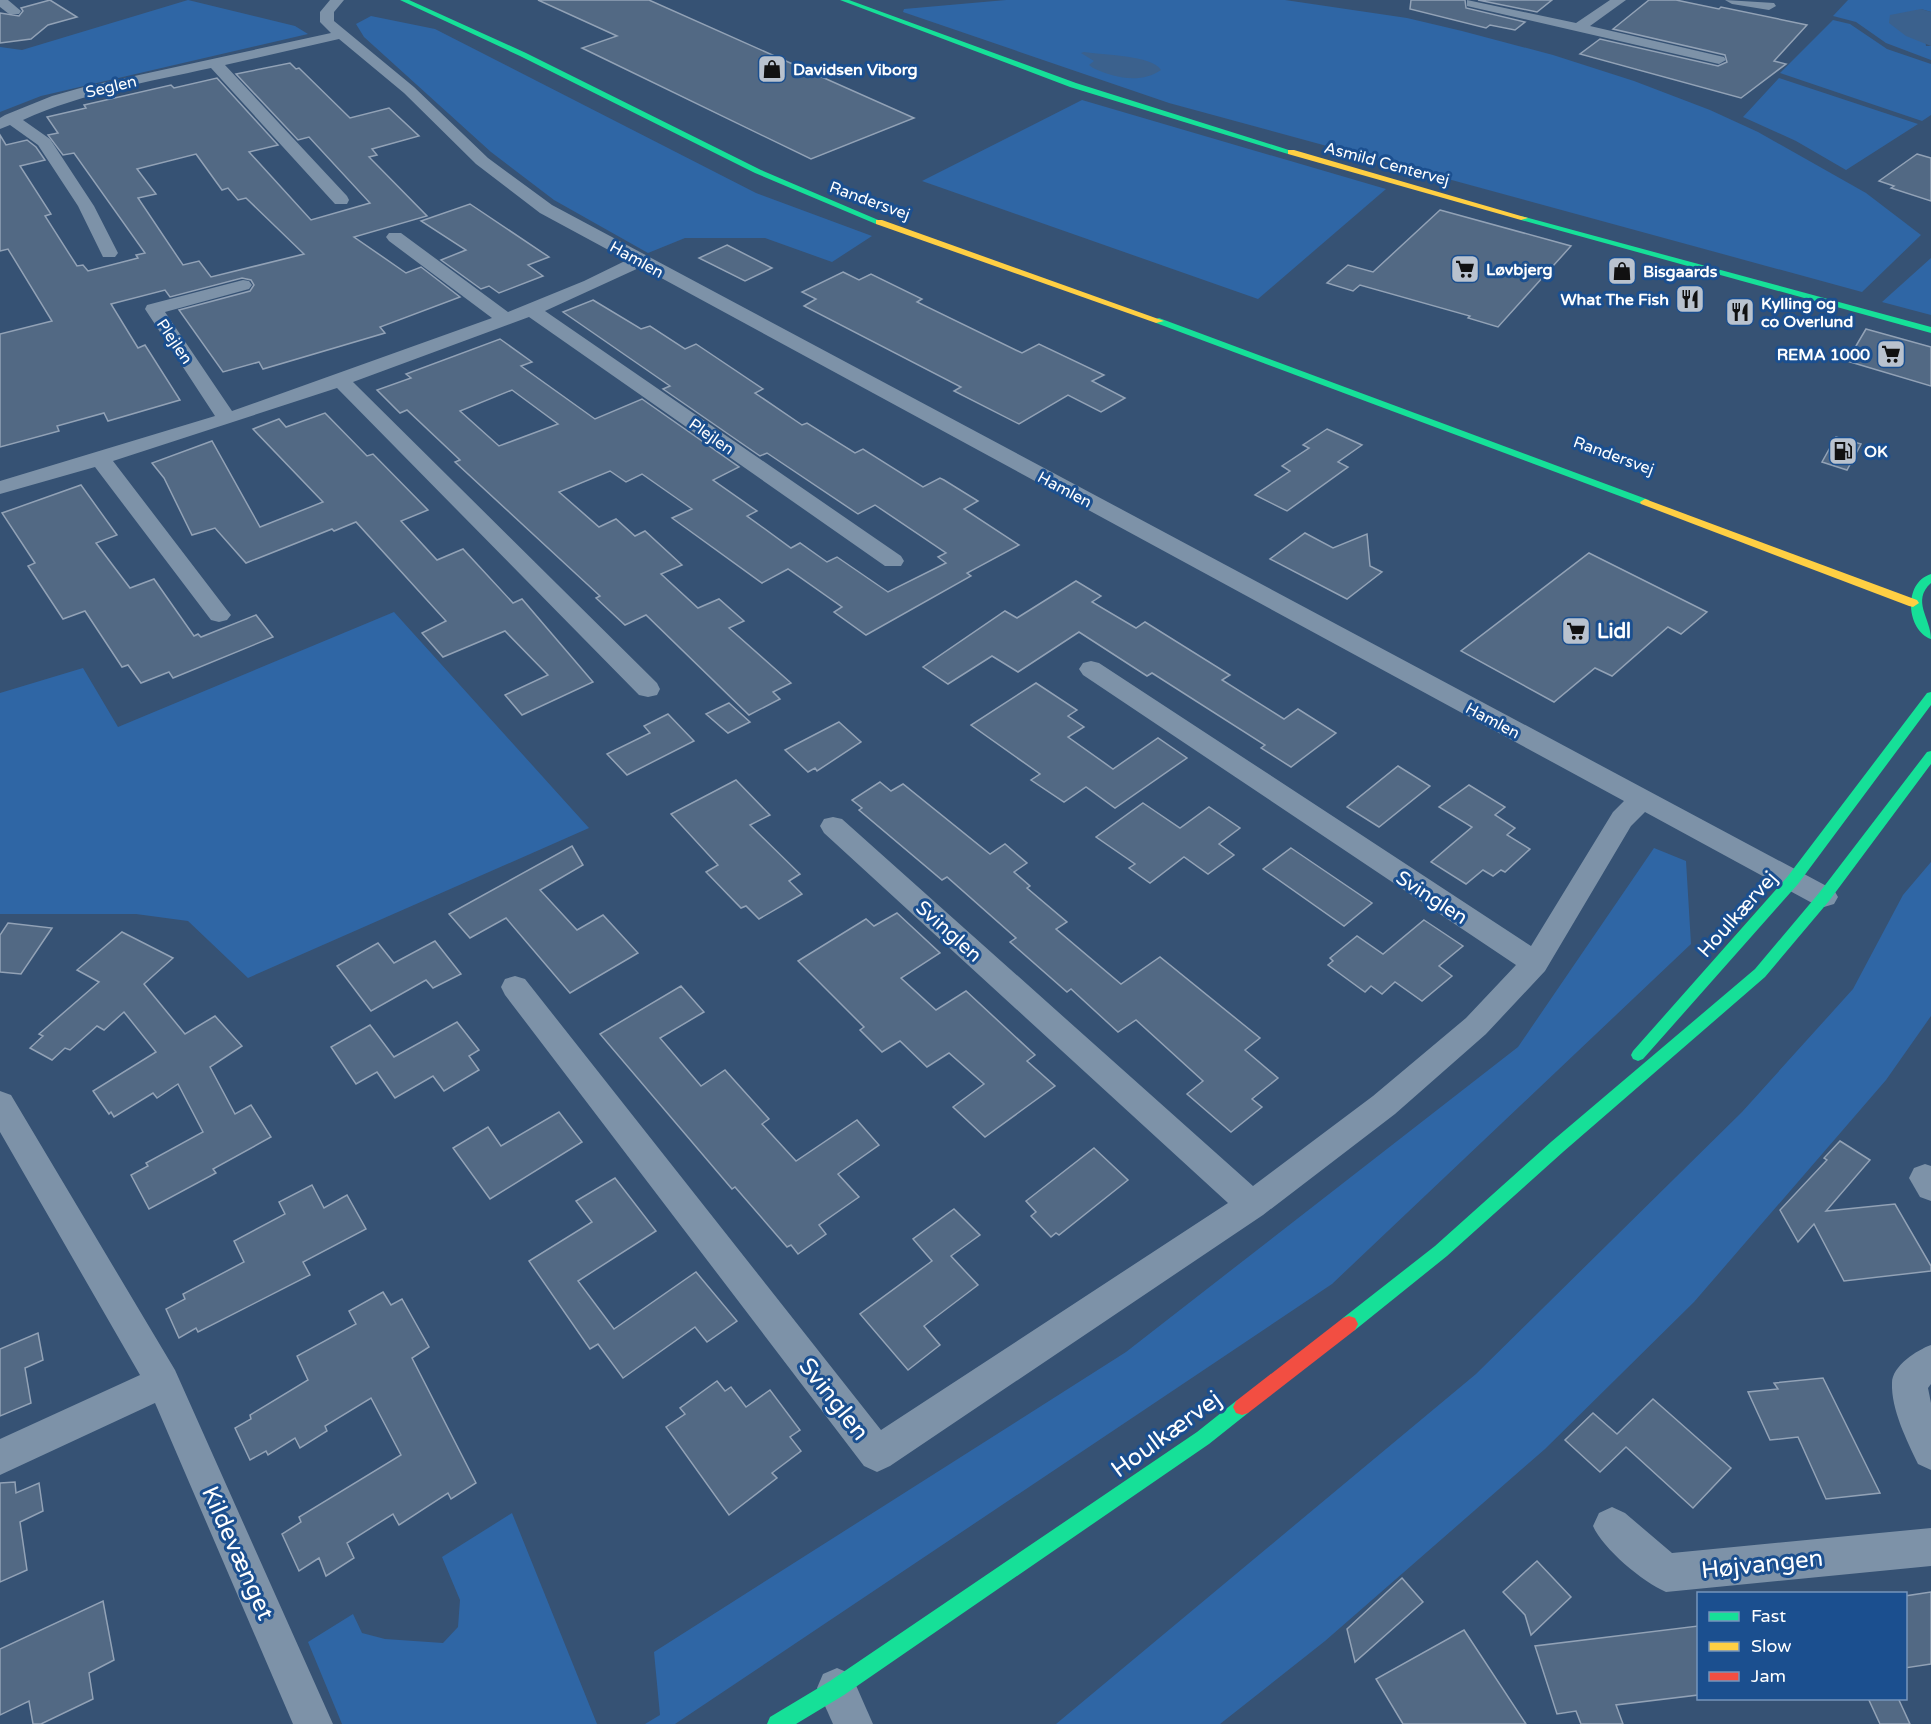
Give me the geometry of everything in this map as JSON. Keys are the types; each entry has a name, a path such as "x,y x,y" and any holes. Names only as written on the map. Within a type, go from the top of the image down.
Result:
{"street":[{"path":"0,0 14,11"},
{"name":"Hamlen","path":"337,0 327,12 327,22 342,32 409,90 491,168 546,209 1824,897"},
{"path":"342,32 337,21 340,12 355,0"},
{"name":"Randersvej","path":"403,0 455,21 753,170 824,202 1291,368 1913,603"},
{"name":"Randersvej","path":"424,0 455,21"},
{"name":"Asmild Centervej","path":"843,0 995,60 1142,110 1931,330"},
{"path":"1579,27 1619,0"},
{"path":"1732,0 1769,6"},
{"path":"1472,3 1719,60"},
{"name":"Seglen","path":"5,121 57,99 89,90 342,32"},
{"path":"214,63 341,200"},
{"name":"Seglen","path":"5,121 44,142 86,206 110,253"},
{"path":"395,237 505,319"},
{"path":"0,488 101,460 341,381 531,310 639,261"},
{"name":"Plejlen","path":"227,419 154,309 243,285"},
{"name":"Plejlen","path":"531,310 893,561"},
{"name":"Randersvej","path":"1291,368 1509,436"},
{"path":"341,381 648,689"},
{"path":"101,460 219,615"},
{"path":"1922,579 1915,592 1913,603 1915,613 1931,635"},
{"name":"Svinglen","path":"1091,669 1427,894 1535,963"},
{"name":"Houlkærvej","path":"1557,1147 1793,880 1931,696"},
{"name":"Houlkærvej","path":"777,1724 837,1688 1203,1438 1441,1251 1557,1147 1760,974 1824,897 1931,755"},
{"name":"Svinglen","path":"515,987 877,1455 1252,1205 1384,1106 1476,1026 1535,963 1622,819 1642,799"},
{"name":"Svinglen","path":"833,826 1252,1205"},
{"name":"Kildevænget","path":"0,1104 163,1382 313,1724"},
{"path":"1931,1361 1909,1382 1918,1425 1931,1452"},
{"path":"0,1457 163,1382"},
{"name":"Højvangen","path":"1612,1526 1666,1574 1931,1547"},
{"path":"837,1688 853,1724"}],"shaded area":[{"path":"188,0 295,26 308,34 41,96 0,112 0,47 22,50"},
{"path":"1006,0 1285,0 1407,18 1462,31 1553,55 1634,81 1710,110 1758,132 1866,193 1921,235 1862,292 1169,103 903,12 904,9"},
{"path":"1848,0 1931,0 1931,12 1921,9 1926,46 1931,46 1931,60 1886,43 1856,22 1833,16"},
{"path":"1921,9 1931,12 1931,46 1906,36 1889,23 1890,15"},
{"path":"371,16 435,29 756,193 872,236 832,262 765,238 685,238 648,253 554,200 491,152 364,37 356,24"},
{"path":"1833,20 1850,24 1887,49 1931,64 1931,115 1922,121 1780,73"},
{"path":"1081,53 1126,56 1148,61 1161,70 1145,77 1118,77 1093,68 1089,65 1094,61"},
{"path":"1779,78 1918,124 1846,170 1796,141 1743,117"},
{"path":"1082,100 1386,189 1258,299 922,181"},
{"path":"1931,258 1931,315 1882,302"},
{"path":"394,612 589,828 248,978 188,921 136,914 0,914 0,693 83,668 118,727"},
{"path":"1654,848 1686,861 1691,944 1332,1284 675,1724 645,1724 660,1715 654,1652 1126,1352 1518,1047"},
{"path":"1931,862 1931,1016 1886,1080 1694,1302 1545,1449 1325,1641 1220,1724 1056,1724 1476,1374 1742,1112 1853,989 1903,895"},
{"path":"512,1513 597,1724 342,1724 308,1642 353,1614 362,1633 385,1639 443,1643 458,1627 460,1600 442,1557"}],"building":[{"path":"50,0 77,17 48,25 31,39 0,43 0,13 19,16 23,11 21,8"},
{"path":"538,0 649,0 914,118 811,159 582,48 617,36"},
{"path":"1411,0 1465,0 1466,8 1525,22 1515,30 1490,25 1486,28 1410,9"},
{"path":"1478,0 1552,0 1537,12"},
{"path":"1649,0 1676,0 1719,9 1721,7 1807,25 1774,61 1786,64 1741,98 1580,54 1600,39 1718,66 1727,62 1725,55 1613,29"},
{"path":"290,63 296,69 299,68 350,118 389,108 419,136 372,149 377,155 369,157 427,216 354,237 406,273 421,267 460,297 380,327 385,333 263,369 259,362 223,372 179,310 250,291 254,285 251,280 242,278 170,297 165,290 111,304 138,348 145,345 180,400 108,421 104,413 57,426 59,431 0,447 0,334 52,321 8,249 0,251 0,135 6,145 27,140 36,147 45,160 20,166 51,214 45,216 77,266 83,265 88,271 138,258 136,255 145,253 74,153 63,155 48,135 58,133 47,117 86,108 84,105 171,85 174,88 217,78 278,145 249,152 311,220 370,203 309,137 298,140 236,74","holes":["196,154 222,190 228,188 238,200 246,198 304,254 211,277 199,261 183,265 138,198 156,194 137,169"]},
{"path":"1917,154 1931,158 1931,201 1891,188 1894,186 1879,181"},
{"path":"470,204 549,257 528,265 543,276 499,293 489,286 481,289 441,260 466,250 421,221"},
{"name":"Løvbjerg","path":"1440,210 1571,246 1498,327 1468,318 1470,316 1360,285 1353,291 1327,283 1348,265 1373,272"},
{"path":"727,245 772,268 745,281 699,258"},
{"path":"843,272 859,280 871,274 922,299 917,302 1022,353 1039,344 1104,375 1092,381 1125,398 1101,412 1068,395 1019,424 954,391 961,387 804,306 816,299 802,292"},
{"path":"593,300 641,329 650,326 685,349 696,344 763,389 755,393 802,425 807,423 855,453 863,449 923,487 940,478 978,501 964,509 1019,545 967,573 971,576 866,635 834,612 842,607 788,569 762,583 672,518 692,509 642,474 626,482 610,471 559,492 599,527 616,519 635,536 645,531 682,565 661,574 698,608 719,599 744,621 729,628 791,683 773,692 780,699 749,715 646,615 625,625 596,598 600,596 455,462 460,460 407,410 400,413 377,390 411,378 406,374 500,339 532,362 521,366 595,419 642,399 739,467 713,480 757,511 747,516 791,548 800,543 827,562 837,557 888,592 946,563 938,557 946,553 875,505 858,514 767,453 760,456 663,389 670,386 563,312","holes":["512,390 558,424 499,446 460,411"]},
{"name":"REMA 1000","path":"1866,329 1931,347 1931,386 1847,361"},
{"path":"325,413 367,456 373,454 428,510 401,521 437,560 463,549 513,603 522,599 593,682 522,715 505,695 548,675 505,631 443,657 422,633 446,621 356,522 334,531 332,529 246,563 215,528 192,535 164,478 152,463 212,441 260,527 323,502 253,429 279,419 286,427"},
{"path":"1327,429 1362,445 1338,462 1348,467 1287,511 1255,495 1290,471 1282,466 1309,448 1303,445"},
{"path":"1836,437 1861,444 1847,470 1822,462"},
{"path":"81,485 117,535 96,543 130,588 154,579 194,636 198,634 201,637 256,615 273,637 173,678 169,672 141,683 128,665 122,667 85,611 63,619 28,566 35,563 2,513"},
{"path":"1305,533 1333,548 1367,534 1370,566 1382,572 1347,599 1270,559"},
{"name":"Lidl","path":"1589,553 1707,612 1681,634 1668,627 1612,676 1595,668 1554,702 1461,651"},
{"path":"1076,581 1101,596 1092,602 1136,628 1145,622 1230,675 1222,680 1284,719 1298,709 1336,733 1291,767 1261,748 1265,745 1152,673 1147,676 1079,632 1018,672 992,656 948,684 923,667 1005,611 1017,618"},
{"path":"1036,683 1077,710 1068,716 1084,727 1068,737 1113,769 1158,738 1187,758 1115,808 1086,787 1064,802 1031,780 1040,774 971,725"},
{"path":"729,703 750,722 728,733 706,714"},
{"path":"668,714 694,741 627,775 607,754 650,733 644,726"},
{"path":"839,722 861,742 817,771 815,768 808,772 785,750"},
{"path":"1398,766 1430,786 1379,827 1347,807"},
{"path":"736,780 770,815 750,825 800,874 789,881 802,894 759,919 746,906 741,908 706,872 718,865 671,814"},
{"path":"880,782 891,791 903,784 990,854 1005,844 1027,863 1014,872 1030,886 1027,888 1067,922 1056,929 1121,984 1160,957 1260,1038 1245,1050 1278,1078 1252,1099 1262,1107 1231,1132 1187,1094 1203,1081 1136,1020 1118,1032 1071,989 1067,992 1010,942 1016,938 947,877 942,880 859,810 862,808 852,800"},
{"path":"1469,785 1505,807 1495,815 1515,828 1507,835 1530,849 1505,872 1501,870 1493,876 1483,870 1466,884 1431,862 1472,827 1439,807"},
{"path":"1143,803 1180,828 1209,807 1240,828 1219,844 1234,855 1208,874 1184,857 1150,883 1129,868 1135,864 1096,837"},
{"path":"572,846 583,865 540,890 577,930 603,915 638,953 570,993 506,918 470,938 449,914"},
{"path":"1291,848 1372,903 1344,926 1263,869"},
{"path":"897,913 940,953 901,978 936,1010 966,991 1035,1055 1027,1061 1055,1086 985,1137 953,1107 984,1084 949,1053 927,1067 900,1041 882,1052 860,1030 864,1027 798,961 866,919 874,926"},
{"path":"1424,920 1463,946 1439,966 1452,976 1422,1001 1395,982 1382,994 1371,986 1365,992 1328,965 1333,961 1330,958 1357,936 1383,954"},
{"path":"8,923 52,928 21,974 0,972 0,935"},
{"path":"122,932 173,958 144,984 185,1034 215,1016 242,1046 210,1067 235,1114 251,1105 271,1137 213,1169 216,1173 149,1209 131,1175 148,1166 146,1163 203,1132 178,1084 157,1098 153,1093 114,1117 111,1112 109,1114 93,1091 156,1052 124,1012 104,1030 97,1026 70,1050 65,1048 52,1060 30,1048 43,1036 39,1034 99,982 77,970"},
{"path":"435,941 461,974 433,988 426,980 371,1011 337,966 378,943 394,963"},
{"path":"681,986 704,1012 660,1038 701,1086 725,1070 769,1119 762,1124 796,1161 857,1120 879,1145 838,1174 859,1197 819,1225 826,1234 798,1254 791,1245 787,1247 735,1187 732,1189 600,1034"},
{"path":"457,1022 479,1050 469,1056 479,1070 444,1091 433,1076 395,1098 377,1072 356,1084 331,1047 370,1025 394,1057"},
{"path":"559,1112 582,1142 490,1199 453,1148 488,1127 501,1146"},
{"path":"1840,1141 1870,1160 1826,1211 1895,1204 1931,1266 1931,1271 1844,1281 1814,1224 1798,1242 1780,1210 1827,1160 1824,1158"},
{"path":"1094,1148 1128,1180 1059,1235 1056,1233 1051,1237 1031,1216 1036,1212 1026,1201"},
{"path":"615,1178 656,1231 578,1281 614,1329 696,1272 737,1321 707,1342 695,1327 623,1378 598,1344 590,1349 529,1261 592,1222 576,1201"},
{"path":"312,1185 324,1208 347,1195 366,1229 303,1262 310,1275 198,1332 196,1328 179,1338 166,1309 185,1299 183,1294 244,1262 234,1241 285,1214 279,1202"},
{"path":"954,1209 980,1235 951,1256 978,1285 924,1326 940,1345 908,1370 860,1314 932,1261 913,1239"},
{"path":"383,1292 391,1305 402,1299 429,1347 412,1358 476,1483 451,1499 448,1493 399,1525 393,1514 347,1543 354,1558 326,1576 319,1558 299,1571 282,1534 301,1522 299,1517 401,1455 371,1398 325,1426 327,1431 300,1448 295,1438 268,1455 266,1451 250,1460 235,1428 251,1419 250,1415 308,1380 297,1356 356,1324 349,1311"},
{"path":"38,1333 43,1360 25,1368 31,1403 0,1416 0,1349"},
{"path":"1823,1378 1880,1493 1826,1499 1798,1437 1770,1440 1748,1392 1778,1389 1774,1383"},
{"path":"717,1381 725,1391 731,1387 746,1407 770,1390 800,1430 790,1437 801,1451 772,1473 777,1478 729,1515 666,1427 685,1414 680,1408"},
{"path":"1653,1399 1731,1468 1693,1508 1626,1447 1600,1472 1565,1440 1593,1413 1617,1434"},
{"path":"15,1482 16,1493 39,1483 43,1511 20,1522 27,1570 0,1582 0,1483"},
{"path":"1537,1561 1571,1597 1531,1635 1525,1615 1503,1592"},
{"path":"1402,1578 1423,1602 1355,1662 1347,1629"},
{"path":"1931,1592 1931,1664 1907,1668 1907,1596"},
{"path":"103,1601 114,1660 89,1673 93,1699 41,1724 33,1724 29,1701 0,1715 0,1649"},
{"path":"1697,1626 1697,1695 1616,1705 1623,1724 1581,1724 1576,1711 1557,1714 1535,1646"},
{"path":"1464,1630 1526,1724 1403,1724 1376,1679"},
{"path":"1869,1700 1899,1700 1910,1724 1880,1724"}],"traffic: fast":[{"path":"403,0 523,54 758,172 879,222"},
{"path":"843,0 1073,85 1291,152"},
{"path":"1524,218 1931,330"},
{"path":"1159,321 1645,502"},
{"path":"1931,577 1923,584 1916,598 1917,613 1931,635"},
{"path":"1638,1055 1793,880 1931,696"},
{"path":"1349,1324 1441,1251 1557,1147 1760,973 1824,897 1931,755"},
{"path":"777,1724 837,1688 1203,1438 1242,1407"}],"traffic: slow":[{"path":"1291,152 1524,218"},
{"path":"879,222 1159,321"},
{"path":"1645,502 1913,603"}],"traffic: jam":[{"path":"1242,1407 1349,1324"}],"place":[{"name":"Davidsen Viborg","path":"772,69"},
{"name":"Løvbjerg","path":"1465,269"},
{"name":"Bisgaards","path":"1622,271"},
{"name":"What The Fish","path":"1690,299"},
{"name":"Kylling og co Overlund","path":"1740,312"},
{"name":"REMA 1000","path":"1891,354"},
{"name":"OK","path":"1843,451"},
{"name":"Lidl","path":"1576,631"}]}
